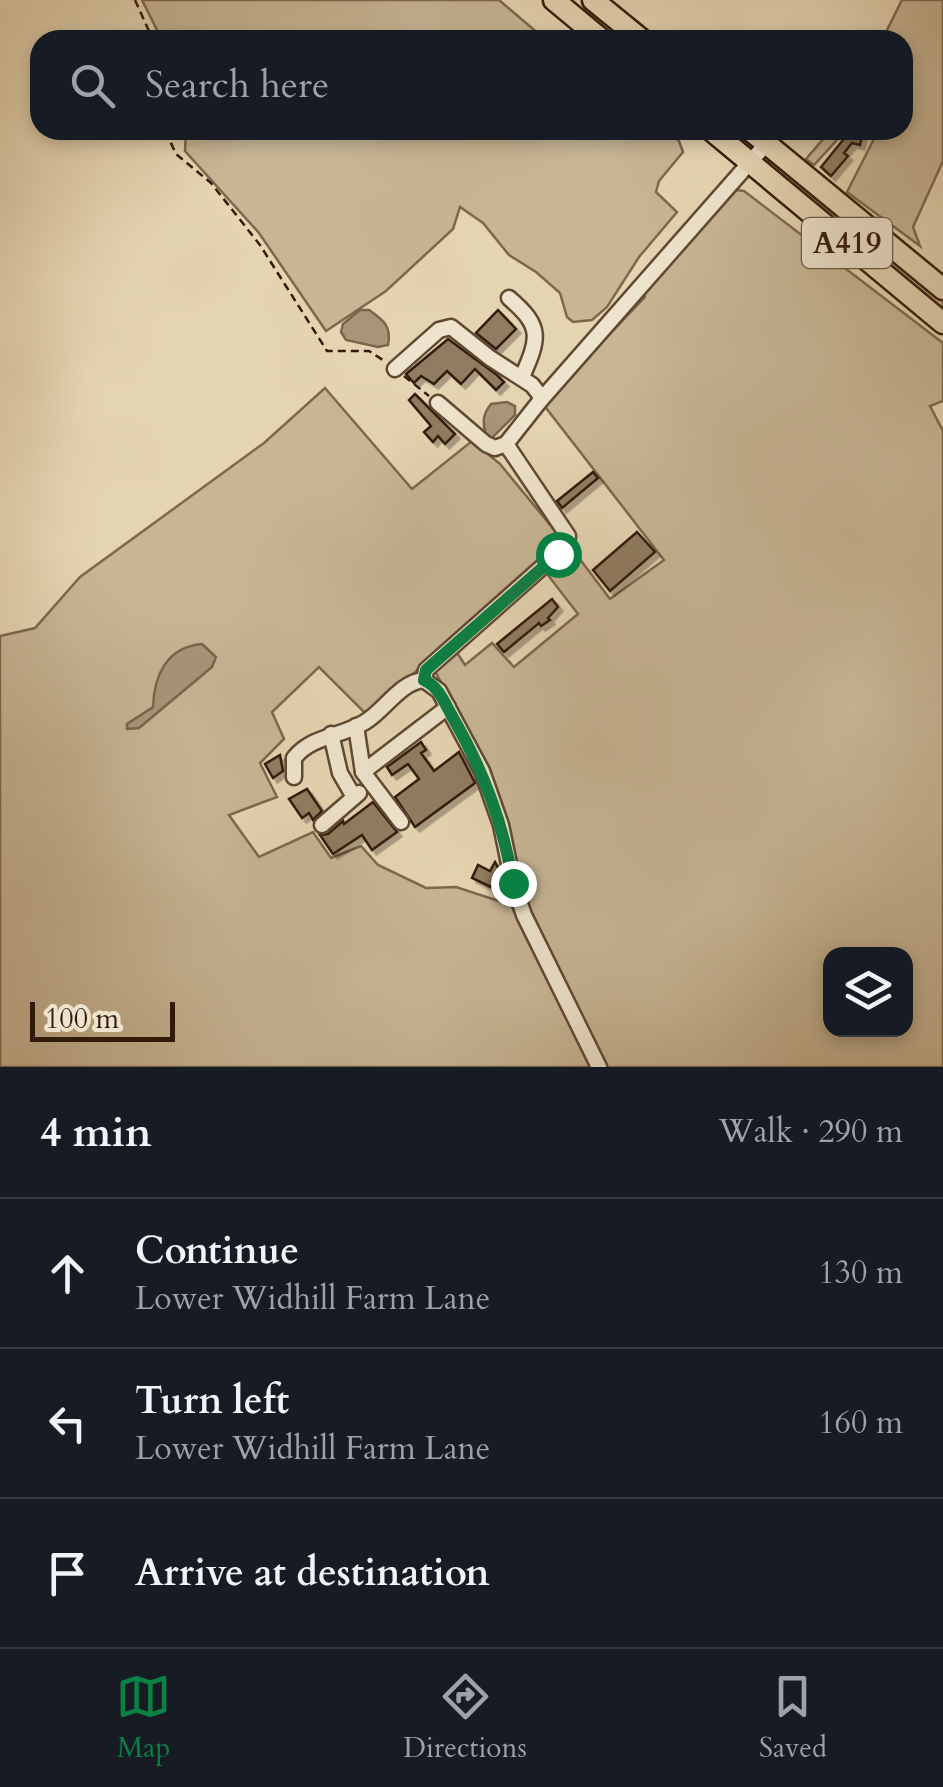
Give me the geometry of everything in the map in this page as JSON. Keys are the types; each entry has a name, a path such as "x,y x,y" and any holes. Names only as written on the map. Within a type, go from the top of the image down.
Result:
{"highway":[{"path":"554,0 590,30"},
{"path":"593,0 630,30"},
{"name":"A419","path":"722,140 943,323"},
{"name":"A419","path":"762,140 943,289"}],"lane":[{"path":"438,403 486,444 495,448 506,444 751,163 757,140"},
{"path":"508,298 530,318 536,332 522,377"},
{"path":"396,369 439,330 451,327 522,377 537,390 540,402"},
{"path":"424,680 426,670 569,541 506,444"},
{"path":"424,680 439,691 482,770 496,805 524,915 599,1067"},
{"path":"294,777 296,754 310,743 356,726 410,684 424,680"},
{"path":"322,825 354,797 367,778 448,708"},
{"path":"356,726 367,778 401,822"},
{"path":"331,734 340,773 354,797"}],"path":[{"path":"135,0 148,30"},
{"path":"170,140 176,154 210,183 248,230 326,352 369,351 438,403"}],"shaded area":[{"path":"142,0 499,0 534,30 157,30"},
{"path":"902,0 943,0 943,161 913,227 920,246 847,192 873,140 913,140 913,30 887,30"},
{"path":"186,140 678,140 683,152 659,181 656,192 677,212 639,257 607,307 592,320 573,322 567,317 560,293 509,255 483,223 460,207 453,229 386,291 326,331 259,233 185,151"},
{"path":"822,140 837,140 814,165 806,159"},
{"path":"774,161 943,298 943,314 763,162"},
{"path":"729,189 744,191 943,343 943,401 930,406 943,431 943,1067 604,1067 525,909 487,769 435,671 456,651 465,665 492,643 514,667 578,614 547,574 573,550 610,599 664,560 543,404 645,297 642,288"},
{"path":"360,310 369,310 385,324 388,345 378,347 346,340 341,332 343,324"},
{"path":"325,388 412,489 472,441 500,464 560,537 560,543 367,715 319,667 272,712 284,739 260,763 277,797 229,815 259,857 313,832 331,858 361,846 378,865 426,888 456,887 511,905 595,1067 0,1067 0,636 35,628 80,577 264,443"},
{"path":"507,402 515,406 515,415 492,438 485,430 486,411 491,404"},
{"path":"202,644 216,657 212,667 139,728 127,729 127,724 153,707 156,684 171,657"}],"building":[{"path":"843,140 861,140 860,145 852,143 844,153 848,156 831,176 821,167"},
{"path":"498,310 516,329 496,349 476,333"},
{"path":"448,339 504,382 496,390 475,369 461,384 447,371 434,384 421,376 414,383 406,374"},
{"path":"415,394 455,434 445,444 438,436 433,442 424,432 431,426 409,400"},
{"path":"593,472 598,478 562,508 557,501"},
{"path":"637,532 655,552 610,591 593,570"},
{"path":"552,599 558,607 550,620 541,626 539,623 504,652 497,644"},
{"path":"421,742 426,750 421,753 434,771 459,752 475,783 415,827 395,797 419,779 408,764 392,775 387,767"},
{"path":"280,755 283,771 273,778 265,764"},
{"path":"307,789 322,811 313,820 309,813 302,818 289,799"},
{"path":"373,802 397,832 372,850 362,835 333,854 320,835 328,834"},
{"path":"495,862 500,871 491,887 472,878 478,865 490,871"}],"route":[{"path":"513,883 502,825 482,770 439,691 424,680 426,670 558,554"}]}
